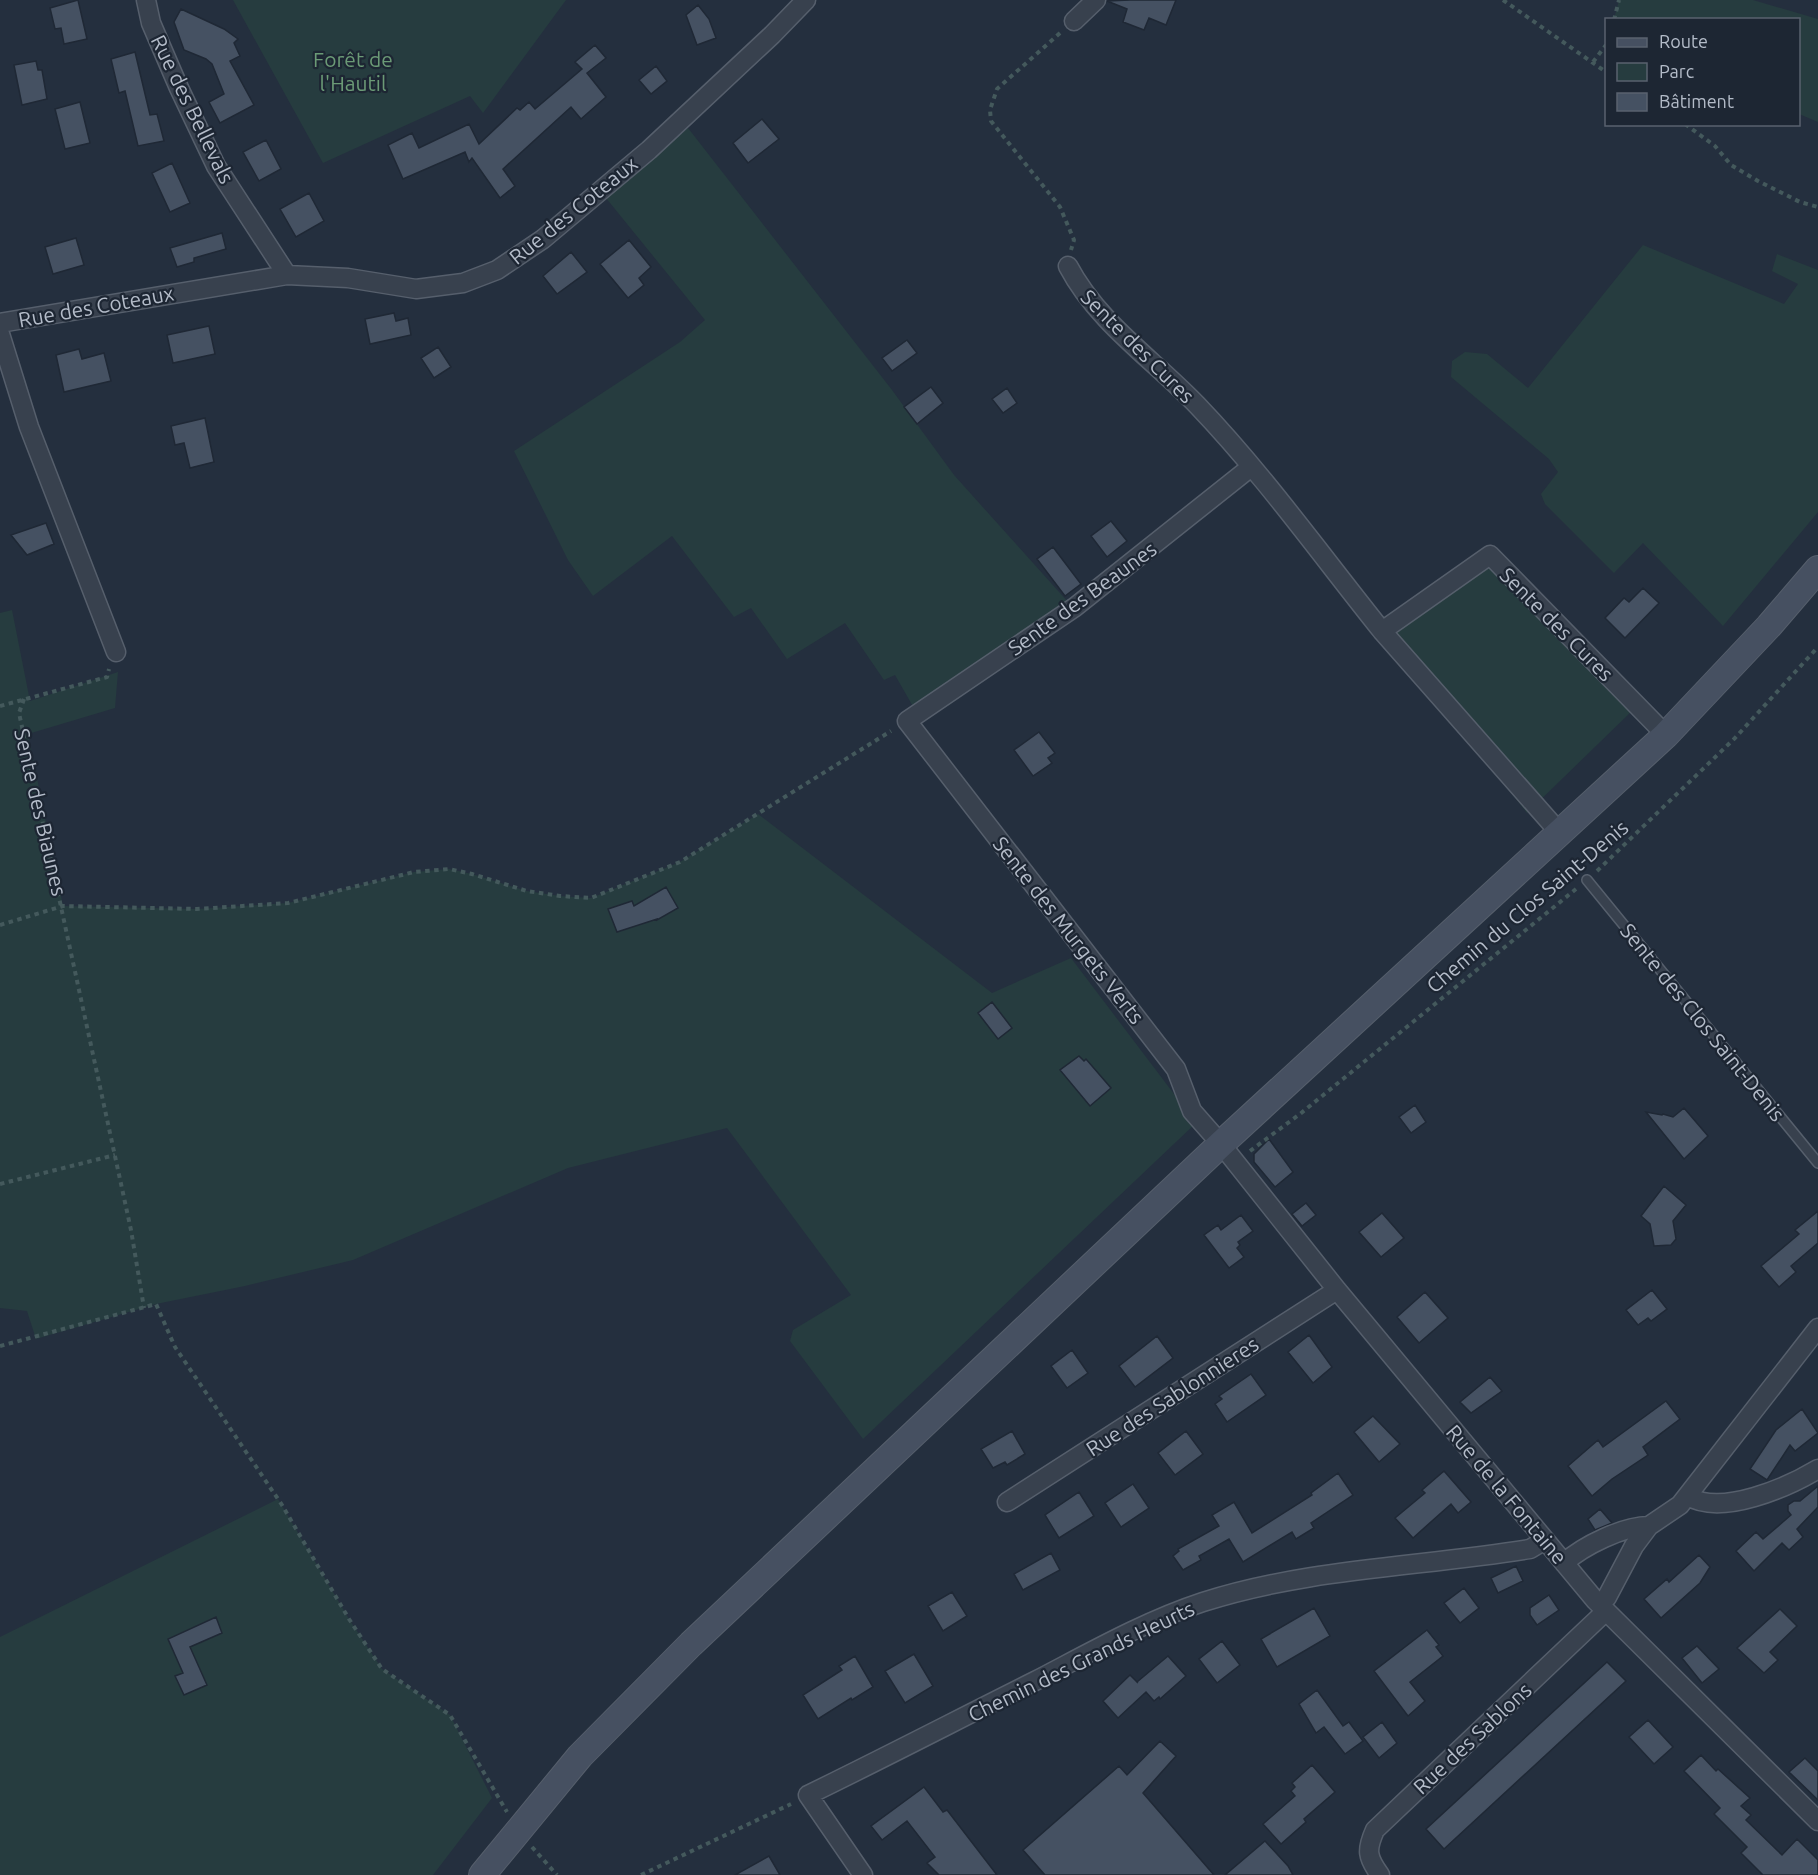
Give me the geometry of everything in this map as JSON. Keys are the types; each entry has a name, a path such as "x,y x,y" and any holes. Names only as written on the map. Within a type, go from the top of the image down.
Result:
{"main road":[{"path":"482,1875 580,1756 691,1644 1228,1153 1559,832 1666,735 1769,626 1818,569"}],"street":[{"name":"Rue des Bellevals","path":"146,0 151,23 216,166 287,275"},
{"name":"Rue des Coteaux","path":"0,323 287,275 348,278 416,289 463,283 496,270 543,240 649,150 806,0"},
{"path":"1074,21 1096,0"},
{"name":"Sente des Cures","path":"1068,266 1080,288 1138,351 1196,404 1251,467 1382,631 1559,832"},
{"path":"0,334 29,427 116,652"},
{"name":"Sente des Beaunes","path":"907,721 1075,607 1251,467"},
{"name":"Sente des Cures","path":"1382,631 1490,555 1666,735"},
{"name":"Sente des Murgets Verts","path":"907,721 1176,1069 1192,1111 1228,1153"},
{"name":"Rue de la Fontaine","path":"1228,1153 1336,1290 1603,1609 1818,1821"},
{"name":"Rue des Sablonnieres","path":"1007,1502 1336,1290"},
{"path":"1564,1563 1578,1552 1627,1529 1649,1526 1680,1505 1818,1329"},
{"path":"1688,1496 1704,1503 1742,1500 1782,1489 1818,1469"},
{"name":"Rue des Sablons","path":"1380,1875 1369,1855 1368,1845 1375,1830 1603,1609 1634,1546 1649,1526"},
{"name":"Chemin des Grands Heurts","path":"808,1795 1160,1619 1203,1602 1267,1586 1353,1570 1530,1549 1545,1540"},
{"path":"808,1795 863,1875"}],"lane":[{"name":"Sente des Clos Saint-Denis","path":"1587,880 1818,1163"}],"path":[{"path":"1503,0 1605,71"},
{"path":"1614,18 1619,0"},
{"name":"Sente des Cures","path":"1068,266 1074,240 1060,207 991,121 990,110 997,89 1074,21"},
{"path":"1593,62 1605,46"},
{"path":"1688,126 1715,146 1731,165 1779,192 1818,207"},
{"name":"Chemin du Clos Saint-Denis","path":"1228,1153 1300,1114 1587,880 1735,738 1818,647"},
{"name":"Sente des Biaunes","path":"116,652 107,677 24,699 19,713 63,906 131,1230 144,1308"},
{"path":"0,706 24,699"},
{"path":"0,925 63,906 197,909 288,903 414,872 449,870 472,874 527,891 591,898 680,862 907,721"},
{"path":"0,1184 115,1155"},
{"path":"0,1346 156,1304 176,1347 282,1505 349,1619 382,1669 450,1715 517,1830 557,1875"},
{"path":"641,1875 808,1795"}],"green space":[{"name":"Forêt de l'Hautil","path":"233,0 566,0 483,113 470,96 323,163"},
{"path":"1619,0 1753,0 1818,19 1818,122 1800,114 1800,18 1614,18"},
{"path":"688,128 892,390 954,475 1068,602 915,710 895,675 884,680 845,623 787,659 751,608 734,617 672,536 593,596 568,560 514,451 680,342 705,320 606,198"},
{"path":"1643,245 1784,304 1798,284 1772,271 1777,254 1818,270 1818,512 1723,626 1643,543 1614,573 1545,504 1541,494 1558,472 1549,459 1451,377 1452,361 1465,352 1487,354 1528,388"},
{"path":"1491,548 1634,709 1527,813 1382,631"},
{"path":"12,610 30,701 118,672 115,708 28,734 63,906 197,909 288,903 414,872 449,869 527,891 591,898 680,862 758,814 992,993 1071,958 1196,1123 863,1439 790,1341 793,1330 851,1295 727,1128 568,1168 353,1260 245,1286 156,1304 36,1339 27,1311 0,1308 0,613"},
{"path":"278,1499 349,1619 382,1669 450,1715 492,1798 433,1875 0,1875 0,1637"}],"building":[{"path":"78,0 87,39 64,44 61,28 55,29 50,8"},
{"path":"1176,0 1166,25 1149,18 1144,30 1123,22 1127,9 1107,1"},
{"path":"698,5 709,19 716,38 697,45 686,15"},
{"path":"181,9 224,29 238,39 234,43 240,56 230,61 254,105 220,123 209,102 224,94 212,64 184,50 174,22"},
{"path":"595,45 606,58 587,73 606,97 581,119 571,107 503,169 515,186 500,198 472,158 469,162 465,152 403,179 388,145 412,133 419,148 469,124 479,144 517,108 520,110 529,102 535,109 582,69 575,62"},
{"path":"135,52 150,115 157,114 164,141 138,146 125,91 119,93 111,59"},
{"path":"36,61 38,70 42,70 47,99 22,105 14,65"},
{"path":"656,66 667,81 651,94 639,80"},
{"path":"80,102 90,143 65,149 55,109"},
{"path":"762,119 779,139 748,163 733,143"},
{"path":"266,140 281,169 259,181 243,152"},
{"path":"172,163 190,203 170,212 152,173"},
{"path":"309,193 324,221 296,237 280,209"},
{"path":"222,233 226,249 194,258 194,262 177,267 170,248"},
{"path":"76,238 84,265 53,274 45,247"},
{"path":"629,240 651,267 639,278 644,285 628,298 600,264"},
{"path":"571,252 587,272 557,294 543,276"},
{"path":"394,313 396,321 408,318 411,335 370,344 365,319"},
{"path":"209,326 215,354 173,363 167,335"},
{"path":"907,340 917,353 892,371 882,358"},
{"path":"438,347 451,367 434,378 421,358"},
{"path":"79,349 82,359 104,353 111,381 64,392 56,355"},
{"path":"931,387 943,403 917,424 904,407"},
{"path":"1007,388 1017,403 1003,413 992,399"},
{"path":"205,418 214,462 190,468 184,443 175,445 171,426"},
{"path":"1111,521 1127,541 1107,557 1091,536"},
{"path":"46,523 54,544 27,555 11,535"},
{"path":"1053,547 1081,584 1065,596 1037,559"},
{"path":"1643,588 1659,603 1625,638 1605,618 1624,598 1629,602"},
{"path":"1039,732 1055,753 1048,758 1052,763 1033,776 1014,750"},
{"path":"666,887 678,908 657,920 617,932 608,909 632,901 634,906"},
{"path":"992,1002 1012,1028 998,1039 978,1013"},
{"path":"1079,1056 1084,1061 1086,1059 1111,1088 1090,1106 1060,1070"},
{"path":"1415,1105 1426,1122 1411,1133 1399,1117"},
{"path":"1684,1108 1708,1136 1684,1159 1646,1112 1673,1117"},
{"path":"1269,1139 1293,1172 1275,1187 1254,1162 1254,1154"},
{"path":"1664,1186 1686,1205 1673,1221 1676,1239 1671,1245 1654,1246 1650,1224 1641,1216"},
{"path":"1306,1203 1316,1215 1302,1226 1292,1214"},
{"path":"1818,1211 1818,1243 1791,1266 1796,1272 1779,1287 1761,1266 1799,1234 1795,1230"},
{"path":"1382,1213 1404,1238 1381,1257 1359,1232"},
{"path":"1241,1215 1253,1231 1238,1242 1240,1245 1237,1248 1244,1257 1229,1268 1204,1235 1218,1225 1221,1230"},
{"path":"1652,1290 1667,1309 1651,1321 1648,1318 1638,1325 1626,1310"},
{"path":"1425,1292 1448,1318 1419,1343 1397,1317"},
{"path":"1309,1335 1332,1367 1313,1383 1288,1352"},
{"path":"1157,1336 1173,1358 1135,1387 1119,1366"},
{"path":"1072,1350 1088,1373 1067,1388 1051,1366"},
{"path":"1251,1374 1266,1395 1227,1422 1215,1404 1222,1399 1219,1396"},
{"path":"1490,1377 1502,1391 1471,1413 1460,1402"},
{"path":"1666,1401 1680,1419 1643,1447 1648,1455 1612,1479 1592,1496 1568,1466 1598,1440 1603,1447"},
{"path":"1802,1409 1818,1433 1795,1451 1790,1445 1767,1480 1750,1469 1776,1430"},
{"path":"1373,1416 1400,1444 1379,1462 1354,1432"},
{"path":"1012,1431 1025,1454 1007,1465 1005,1462 993,1468 981,1449"},
{"path":"1186,1431 1203,1454 1175,1475 1158,1453"},
{"path":"1444,1471 1471,1502 1458,1513 1451,1504 1413,1538 1395,1518 1425,1493 1422,1490"},
{"path":"1338,1473 1353,1495 1311,1523 1314,1528 1296,1539 1292,1532 1243,1562 1229,1539 1199,1556 1201,1560 1183,1570 1173,1556 1179,1551 1178,1549 1219,1526 1212,1515 1234,1502 1252,1533 1312,1495 1311,1493"},
{"path":"1133,1484 1149,1508 1121,1527 1105,1503"},
{"path":"1818,1486 1818,1507 1797,1529 1803,1537 1789,1550 1782,1543 1754,1571 1736,1551 1756,1532 1763,1539 1791,1515 1788,1505 1794,1501 1800,1501"},
{"path":"1079,1492 1094,1516 1059,1538 1045,1515"},
{"path":"1600,1509 1612,1523 1595,1530 1588,1519"},
{"path":"1051,1553 1060,1570 1023,1590 1014,1574"},
{"path":"1699,1555 1710,1567 1700,1583 1661,1618 1644,1599 1667,1579 1669,1582"},
{"path":"1516,1566 1523,1581 1498,1593 1491,1578"},
{"path":"1464,1588 1479,1608 1460,1623 1444,1603"},
{"path":"952,1592 967,1616 943,1631 928,1606"},
{"path":"1549,1595 1559,1610 1537,1625 1530,1615 1530,1608"},
{"path":"1314,1608 1330,1636 1277,1667 1261,1639"},
{"path":"1780,1609 1797,1626 1770,1652 1778,1660 1764,1673 1737,1648"},
{"path":"216,1617 222,1633 190,1647 207,1685 184,1695 175,1676 183,1673 168,1639"},
{"path":"1427,1630 1439,1645 1436,1647 1443,1656 1410,1682 1425,1701 1408,1716 1374,1671"},
{"path":"1222,1641 1240,1665 1217,1683 1199,1659"},
{"path":"1697,1646 1719,1669 1702,1683 1682,1658"},
{"path":"914,1654 933,1686 905,1703 885,1671"},
{"path":"855,1656 873,1687 818,1719 803,1695 842,1670 839,1666"},
{"path":"1168,1656 1186,1676 1160,1699 1159,1697 1154,1701 1146,1692 1118,1718 1103,1701 1130,1675 1137,1682"},
{"path":"1607,1662 1626,1681 1444,1849 1426,1829"},
{"path":"1317,1690 1343,1726 1349,1722 1363,1741 1345,1754 1324,1727 1316,1733 1299,1704"},
{"path":"1648,1720 1673,1747 1654,1764 1629,1737"},
{"path":"1382,1722 1397,1743 1379,1758 1363,1737"},
{"path":"1160,1741 1176,1756 1143,1793 1214,1875 1045,1875 1023,1850 1119,1766 1127,1775"},
{"path":"1701,1755 1716,1771 1718,1769 1750,1798 1741,1806 1751,1815 1746,1820 1782,1855 1797,1839 1818,1860 1818,1875 1763,1875 1741,1853 1747,1847 1714,1814 1720,1808 1684,1771"},
{"path":"1805,1758 1818,1771 1818,1800 1789,1772"},
{"path":"1312,1765 1335,1792 1304,1819 1306,1822 1281,1844 1263,1824 1295,1796 1291,1791 1295,1787 1292,1783"},
{"path":"924,1787 943,1812 947,1810 997,1875 939,1875 927,1863 935,1857 907,1821 882,1840 871,1826"},
{"path":"1265,1841 1288,1866 1293,1875 1225,1875"},
{"path":"769,1856 780,1875 735,1875"}]}
